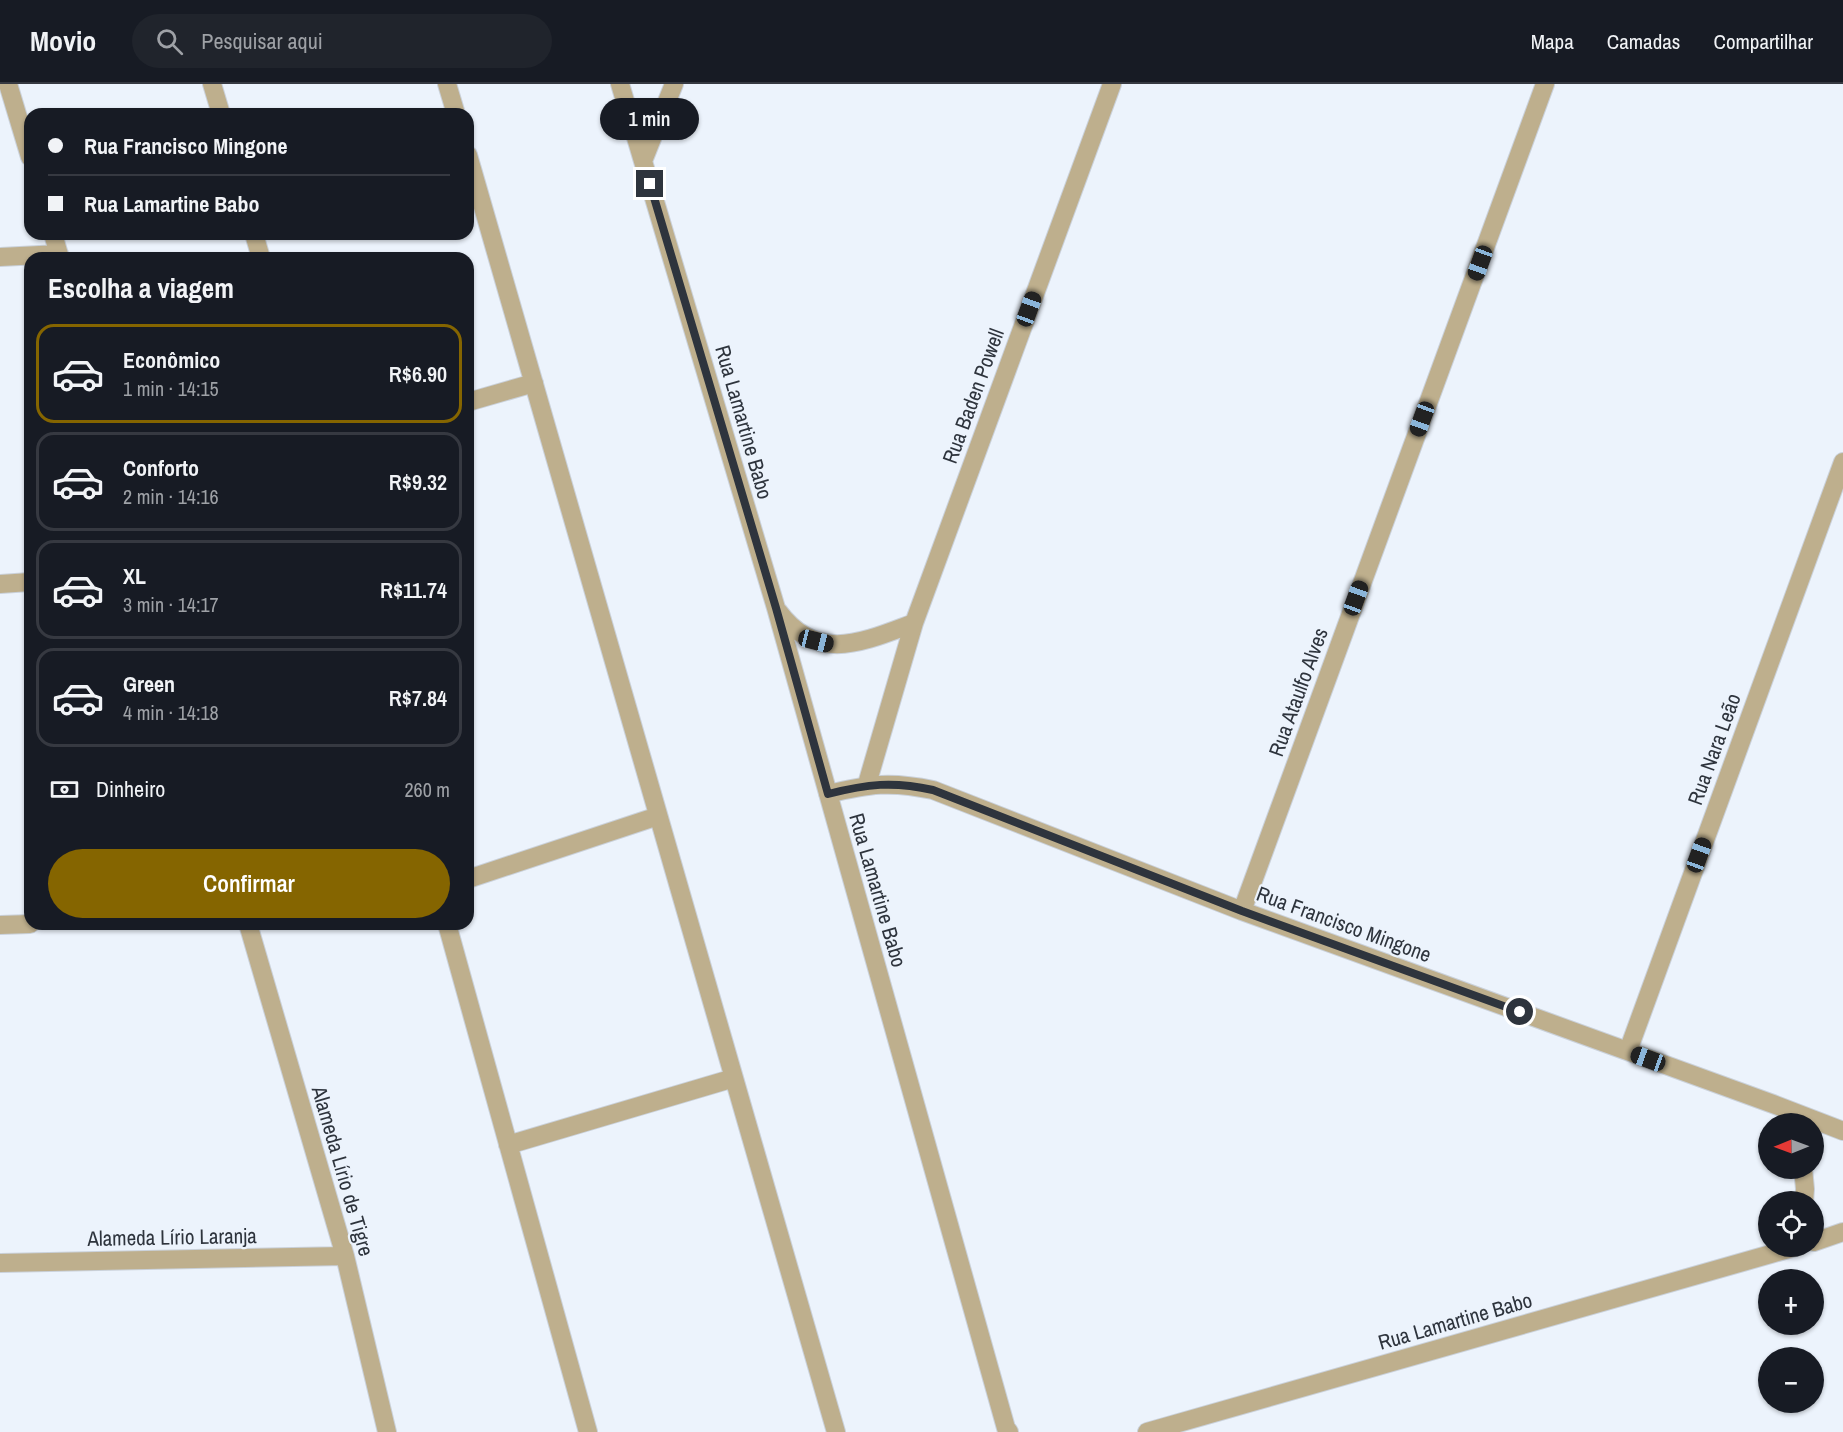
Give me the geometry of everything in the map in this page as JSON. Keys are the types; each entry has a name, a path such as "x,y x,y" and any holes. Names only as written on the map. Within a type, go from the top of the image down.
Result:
{"street":[{"path":"8,84 24,137"},
{"path":"212,84 219,108"},
{"path":"447,84 454,108"},
{"name":"Rua Lamartine Babo","path":"620,84 776,608 1009,1432"},
{"path":"644,161 674,84"},
{"name":"Rua Baden Powell","path":"867,784 914,623 1112,84"},
{"name":"Rua Ataulfo Alves","path":"1242,911 1545,84"},
{"path":"474,176 836,1432"},
{"path":"0,257 24,257"},
{"path":"474,400 534,383"},
{"name":"Rua Nara Leão","path":"1628,1051 1843,462"},
{"path":"0,584 24,582"},
{"path":"776,608 786,622 800,633 816,641 832,645 848,645 864,641 914,623"},
{"name":"Rua Francisco Mingone","path":"828,794 867,784 907,784 933,790 1242,911 1843,1131"},
{"path":"474,877 658,816"},
{"path":"0,925 24,924"},
{"name":"Alameda Lírio de Tigre","path":"250,930 345,1256 387,1432"},
{"path":"449,930 588,1432"},
{"path":"508,1145 734,1078"},
{"path":"1773,1104 1778,1113"},
{"path":"1824,1239 1843,1232"},
{"name":"Alameda Lírio Laranja","path":"0,1263 345,1256"},
{"name":"Rua Lamartine Babo","path":"1147,1432 1758,1256"}],"route":[{"path":"650,184 776,608 828,794 867,784 907,784 933,790 1242,911 1520,1012"}]}
